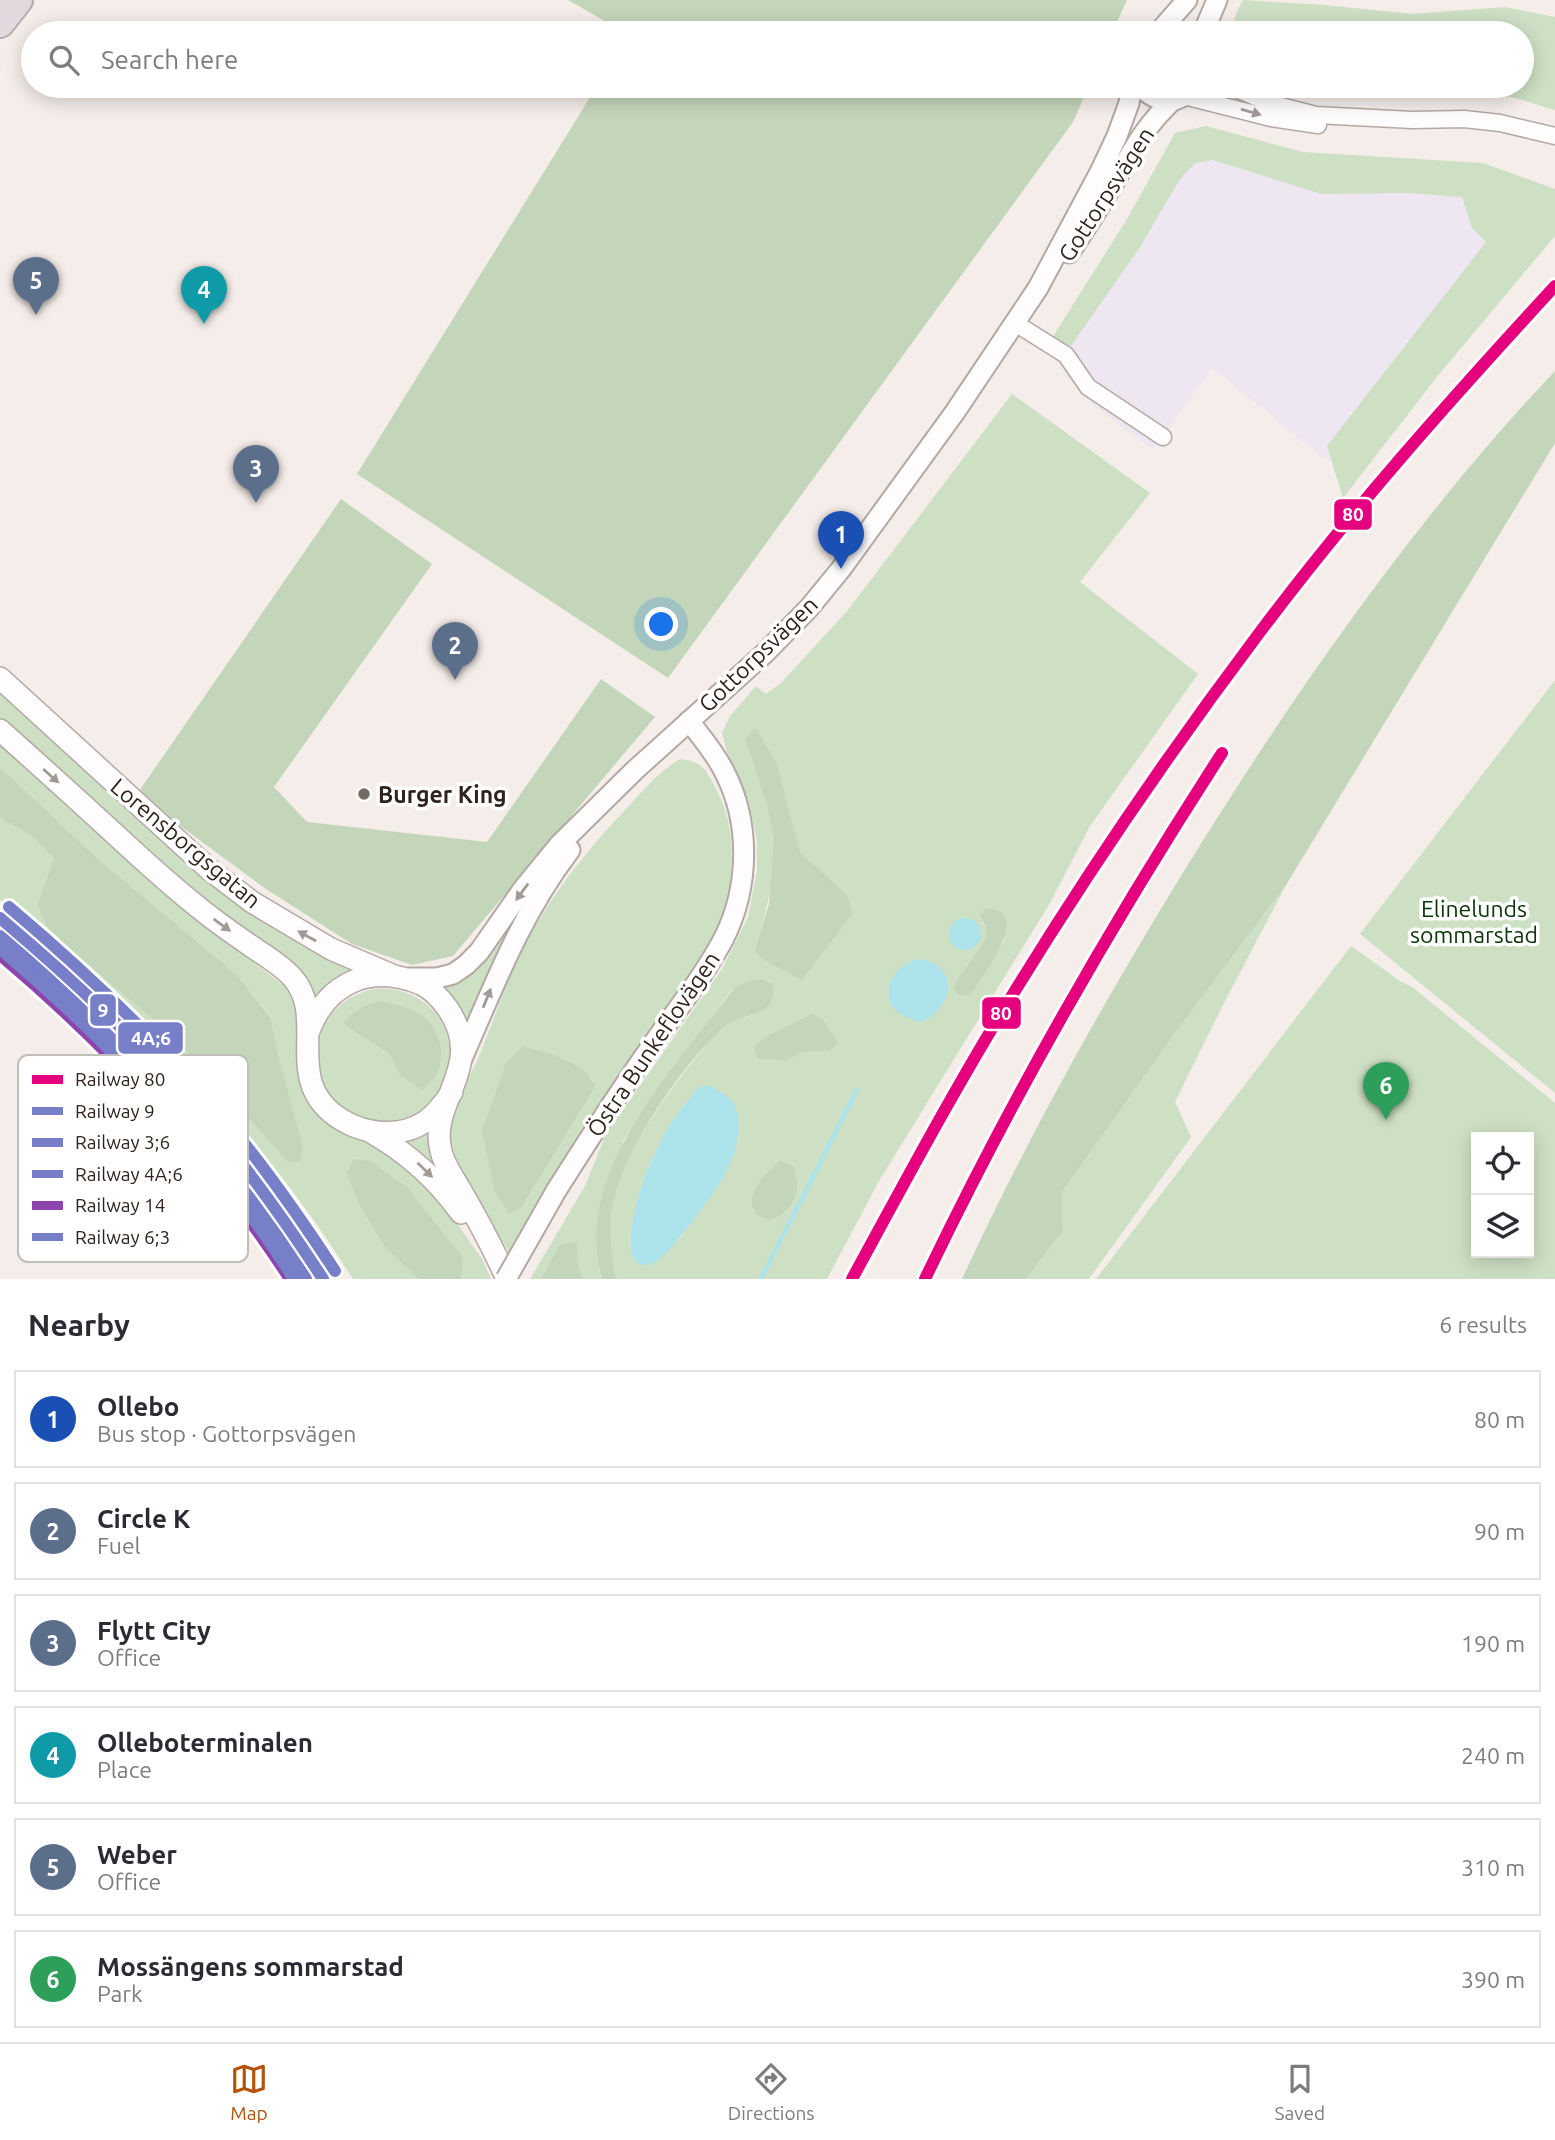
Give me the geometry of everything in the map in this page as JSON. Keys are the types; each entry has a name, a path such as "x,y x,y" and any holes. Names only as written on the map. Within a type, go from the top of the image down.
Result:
{"highway":[{"path":"0,23 18,0"}],"main road":[{"name":"Lorensborgsgatan","path":"0,678 138,806 210,870 242,894 291,927 331,949 426,987 442,1000 457,1028 461,1061 458,1078 439,1130 440,1150 494,1251 505,1279"},
{"name":"Lorensborgsgatan","path":"0,730 162,878 293,978 303,995 307,1010 307,1066 316,1095 326,1108 339,1118 352,1126 369,1131 411,1158 434,1180 469,1224 505,1279"},
{"name":"Lorensborgsgatan","path":"307,1036 314,1018 337,990 355,980 399,976"},
{"name":"Lorensborgsgatan","path":"369,1131 397,1131 424,1123 452,1092"}],"street":[{"path":"1169,21 1187,0"},
{"path":"1208,21 1216,0"},
{"name":"Gottorpsvägen","path":"399,976 437,978 453,974 466,965 479,952 523,889 559,845 635,770 765,653 809,608 841,569 955,412 1038,288 1100,172 1117,136 1130,98"},
{"name":"Gottorpsvägen","path":"1038,288 1062,264 1139,137 1157,114 1179,98"},
{"path":"1199,98 1291,122 1360,128 1412,120"},
{"path":"1258,98 1316,115 1412,120 1464,119 1500,123 1555,136"},
{"path":"1015,323 1066,355 1088,387 1163,437"},
{"name":"Östra Bunkeflovägen","path":"505,1279 616,1096 696,985 724,937 736,905 742,886 745,850 738,810 726,775 709,746 689,721"},
{"name":"Gottorpsvägen","path":"461,1061 514,940 538,897 587,828 635,770"}],"shaded area":[{"path":"1191,156 1417,177 1538,224 1340,466 1322,457 1212,368 1153,450 1090,403 1067,377 1056,358 1168,180"}],"green space":[{"path":"568,0 1127,0 1117,21 605,21"},
{"path":"1243,0 1412,14 1505,7 1555,17 1555,110 1516,98 1534,98 1534,21 1234,21"},
{"path":"590,98 1084,98 1073,122 668,678 357,474"},
{"path":"1206,126 1303,152 1483,163 1555,189 1555,236 1440,373 1343,498 1327,446 1486,242 1472,228 1462,197 1408,193 1321,194 1213,160 1195,163 1180,179 1140,247 1071,346 1052,338 1127,219 1175,133"},
{"path":"1555,371 1555,443 1286,885 1176,1032 1062,1192 1063,1231 1026,1279 962,1279 1039,1123 1095,1021 1225,805 1311,675 1404,549 1452,488"},
{"path":"1012,394 1150,493 1080,582 1198,674 1090,826 1050,903 879,1181 827,1279 616,1279 610,1227 622,1177 654,1115 706,1044 731,1022 752,1016 733,988 623,1141 599,1269 602,1279 583,1279 578,1264 577,1241 559,1245 541,1279 530,1279 585,1186 606,1134 722,969 748,917 757,870 757,841 749,802 727,752 722,733 730,716 756,686 766,694 781,683 848,610","holes":["751,758 777,763 800,853 847,895 757,942 770,893 773,868 774,842 769,810","960,918 970,919 977,924 980,931 979,941","981,921 1005,939 970,994 955,983 986,938 986,928","813,1013 829,1052 805,1052 783,1062 772,1059 785,1027","699,1087 734,1151 723,1178 679,1239 630,1247 643,1182 660,1142"]},
{"path":"341,499 432,564 274,787 307,822 487,842 601,679 655,717 453,956 412,965 352,944 263,887 137,794"},
{"name":"Elinelunds sommarstad","path":"1555,680 1555,1093 1360,934"},
{"path":"0,690 247,911 299,944 354,970 325,987 317,998 309,985 288,963 196,894 0,719"},
{"path":"755,727 777,763 800,852 847,895 853,913 802,980 756,953 769,904 774,840 767,805 745,739"},
{"path":"0,741 213,931 284,986 301,1017 296,1057 308,1099 337,1128 382,1149 437,1195 482,1259 491,1279 461,1279 463,1258 386,1248 418,1279 353,1279 317,1225 248,1136 248,1070 280,1063 271,1017 237,975 96,857 0,767"},
{"path":"680,759 700,765 722,801 731,842 729,900 709,947 696,968 592,1115 509,1252 472,1191 456,1157 450,1128 454,1110 516,964 544,913 597,842 651,782","holes":["590,1076 596,1086 521,1208"]},
{"path":"0,767 96,857 237,975 271,1018 303,1147 300,1161 289,1163 248,1117 248,1055 190,1055 154,1020 46,926 37,905 54,858 30,835 0,818"},
{"path":"0,818 30,835 54,858 37,905 46,926 154,1020 190,1055 174,1055 100,983 0,900"},
{"path":"1286,885 1175,1102 1191,1137 1089,1279 1026,1279 1063,1231 1062,1192 1176,1032"},
{"path":"526,901 507,935 469,1022 455,998 443,988 466,978 483,961"},
{"path":"987,908 1000,912 1006,920 1006,931 995,956 975,988 970,994 960,996 954,989 955,983 986,938 986,928 980,914"},
{"path":"1351,946 1412,987 1555,1103 1555,1279 1096,1279"},
{"path":"762,979 773,985 768,1007 730,1023 714,1036 681,1074 635,1146 615,1196 611,1220 616,1279 602,1279 596,1239 601,1200 615,1161 635,1123 734,988 748,981"},
{"path":"381,988 412,995 433,1010 446,1031 450,1055 446,1079 433,1100 413,1115 386,1121 358,1117 337,1104 324,1084 318,1060 320,1036 331,1014 351,997","holes":["378,1001 400,1075 389,1054 343,1024 354,1012"]},
{"path":"378,1001 403,1006 420,1014 437,1035 440,1065 430,1083 422,1090 400,1075 389,1054 343,1024 358,1009"},
{"path":"813,1013 825,1022 838,1043 829,1052 805,1052 783,1062 759,1059 755,1053 755,1045"},
{"path":"523,1046 574,1064 590,1077 596,1086 521,1208 509,1214 495,1192 482,1131 506,1063"},
{"path":"429,1131 441,1170 406,1139"},
{"path":"353,1159 370,1161 407,1187 463,1258 461,1279 418,1279 386,1248 359,1205 347,1173"},
{"path":"781,1161 794,1167 796,1192 790,1206 769,1220 756,1214 752,1204 753,1197 762,1179"},
{"path":"577,1241 578,1264 583,1279 541,1279 559,1245"}],"water":[{"path":"965,918 976,923 981,934 976,945 965,950 954,945 949,934 954,923"},
{"path":"918,959 937,965 947,978 948,986 943,1004 928,1019 920,1021 897,1011 889,996 895,974"},
{"path":"711,1086 730,1099 737,1111 738,1137 731,1163 718,1186 668,1251 651,1264 642,1265 636,1262 633,1256 631,1239 634,1214 644,1179 658,1146 676,1116 699,1087"}],"waterway":[{"path":"761,1279 857,1090"}],"rail line":[{"name":"80","path":"852,1279 944,1111 1032,963 1093,868 1190,728 1292,590 1364,501 1555,286"},
{"name":"80","path":"925,1279 1028,1077 1141,881 1222,753"},
{"name":"4A;6","path":"9,907 67,957 167,1055"},
{"name":"9","path":"0,918 58,968 147,1055"},
{"name":"3;6","path":"0,936 87,1014 127,1055"},
{"name":"6;3","path":"0,949 114,1055"},
{"name":"14","path":"0,955 109,1055"},
{"name":"4A;6","path":"248,1148 335,1271"},
{"name":"9","path":"248,1172 323,1279"},
{"name":"3;6","path":"248,1196 306,1279"},
{"name":"6;3","path":"248,1212 294,1279"},
{"name":"14","path":"248,1219 290,1279"}],"place":[{"name":"Weber","path":"36,315"},
{"name":"Olleboterminalen","path":"204,324"},
{"name":"Flytt City","path":"256,503"},
{"name":"Ollebo","path":"841,569"},
{"name":"Circle K","path":"455,680"},
{"name":"Burger King","path":"364,794"},
{"name":"Mossängens sommarstad","path":"1386,1120"}]}
